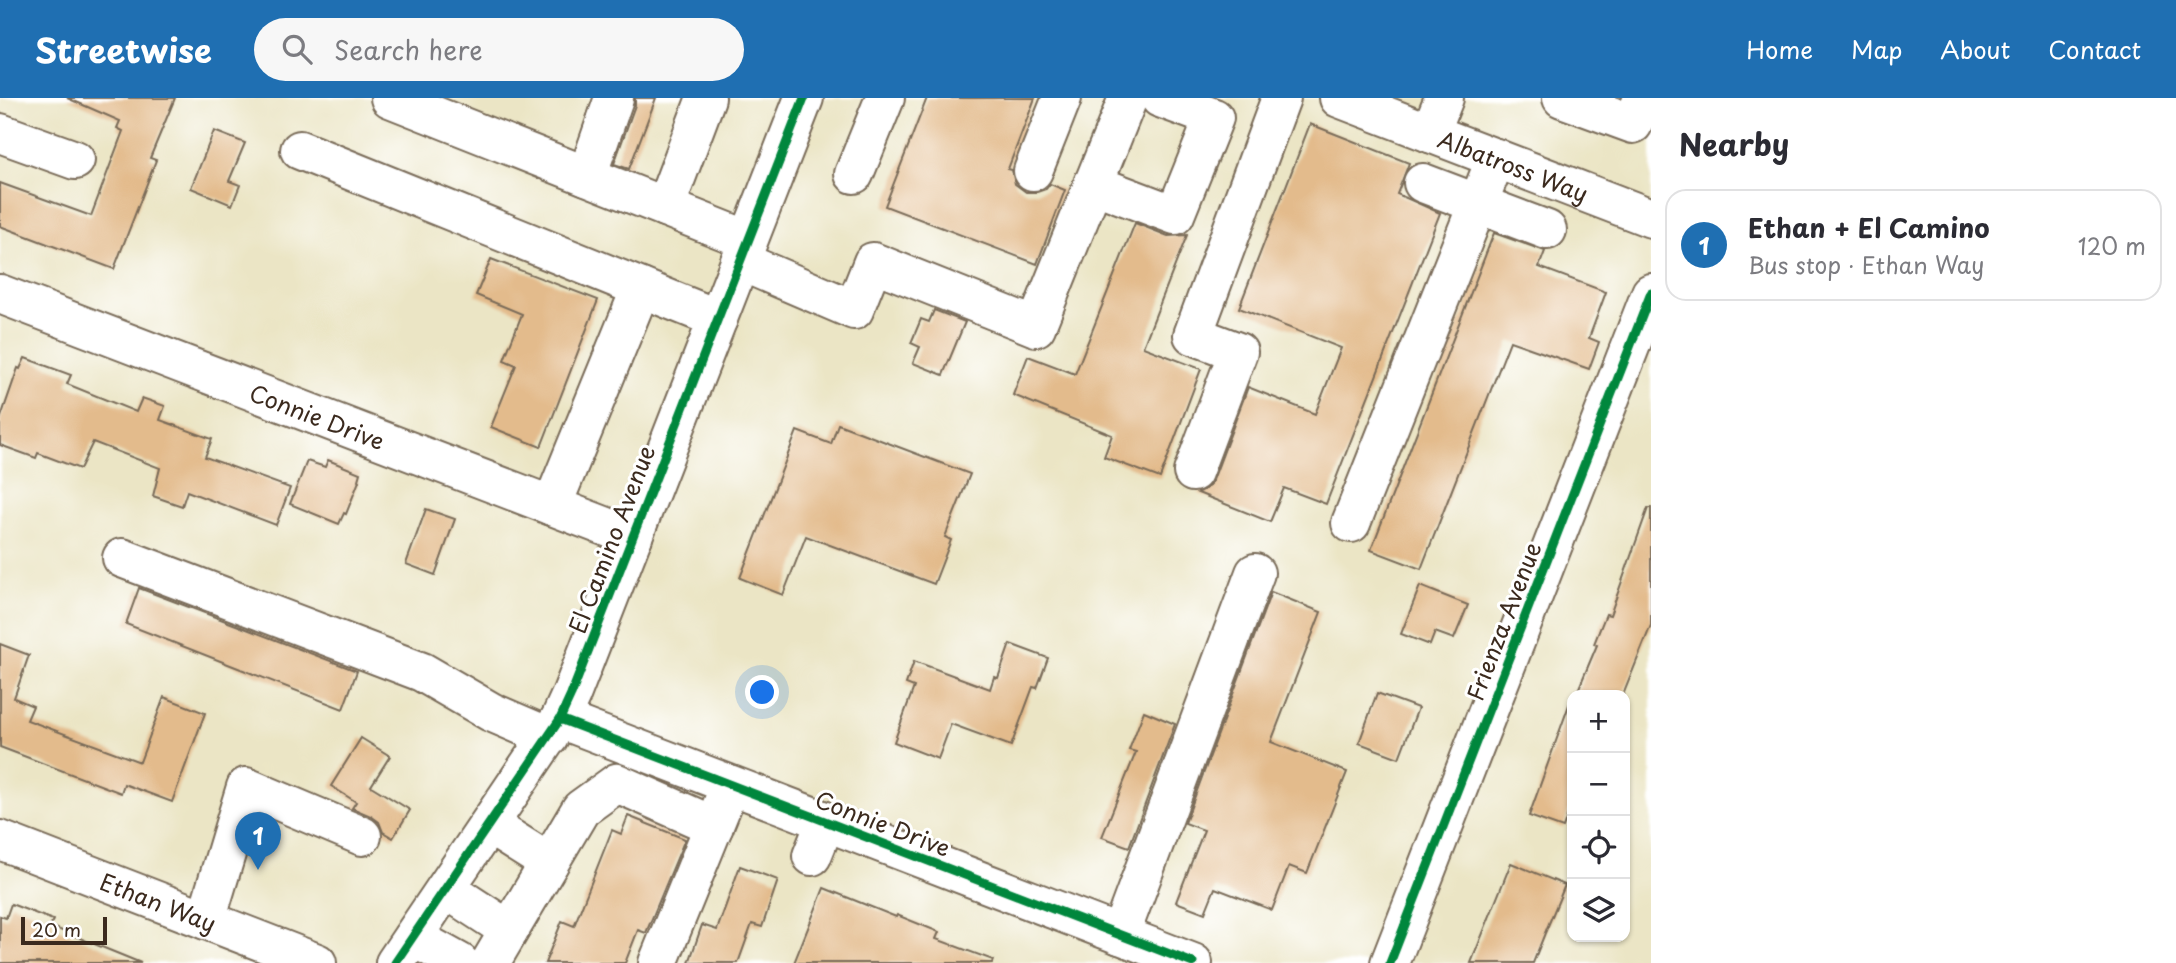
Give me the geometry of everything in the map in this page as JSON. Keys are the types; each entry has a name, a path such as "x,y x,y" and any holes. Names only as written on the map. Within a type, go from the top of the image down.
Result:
{"street":[{"path":"390,98 665,207 854,310 873,262 1036,327 1128,98"},
{"path":"587,176 614,98"},
{"path":"665,207 706,98"},
{"name":"El Camino Avenue","path":"404,950 554,728 633,537 804,98"},
{"path":"854,174 885,98"},
{"path":"1034,171 1062,98"},
{"path":"1093,184 1175,215 1214,118 1160,98"},
{"path":"1193,472 1238,352 1193,335 1281,98"},
{"name":"Albatross Way","path":"1339,98 1651,218"},
{"path":"1430,133 1444,98"},
{"path":"1562,98 1633,124 1643,98"},
{"path":"0,134 75,160"},
{"path":"300,150 718,319"},
{"path":"1351,523 1496,158"},
{"path":"1423,183 1547,230"},
{"path":"552,506 641,288"},
{"name":"Frienza Avenue","path":"1390,963 1651,293"},
{"name":"Connie Drive","path":"0,295 633,537"},
{"name":"Connie Drive","path":"122,558 422,672 491,712 632,747 1193,963"},
{"path":"1120,935 1255,573"},
{"path":"490,963 581,809 617,783 632,747"},
{"path":"617,783 714,826"},
{"path":"658,963 730,785"},
{"path":"206,920 246,787 362,836"},
{"path":"812,856 826,821"},
{"path":"489,825 549,863"},
{"name":"Ethan Way","path":"0,840 317,963"},
{"path":"446,889 509,930"},
{"path":"404,950 460,963"}],"building":[{"path":"67,98 175,98 150,158 156,160 114,269 0,226 0,183 91,216 123,131 117,128 120,121"},
{"path":"635,98 656,98 629,169 614,164 635,105"},
{"path":"927,98 1035,98 1008,169 1012,170 1015,184 1026,192 1046,189 1050,184 1065,190 1037,264 885,206"},
{"path":"1310,124 1409,163 1397,194 1440,213 1326,504 1284,488 1270,522 1198,493 1207,488 1213,480 1248,387 1315,414 1341,348 1239,308"},
{"path":"214,131 245,143 229,181 240,185 232,205 191,188"},
{"path":"1135,223 1168,236 1187,235 1143,347 1201,369 1160,478 1104,457 1112,435 1013,395 1028,356 1075,374"},
{"path":"1494,233 1545,251 1539,267 1606,292 1589,338 1599,342 1589,369 1510,341 1421,569 1371,550"},
{"path":"491,259 598,300 541,447 491,427 516,365 504,360 522,314 476,295"},
{"path":"934,310 965,322 943,375 913,363 920,347 911,343 921,319 929,322"},
{"path":"25,358 71,375 67,384 136,412 142,398 165,406 160,420 212,439 205,457 290,488 276,525 187,491 182,506 153,496 160,468 93,442 80,469 38,453 36,458 0,445 0,420 18,368 20,369"},
{"path":"838,424 970,474 945,537 951,540 934,584 806,536 783,595 740,578 797,431 831,444"},
{"path":"328,460 360,473 346,514 344,513 339,524 290,504 307,461 325,467"},
{"path":"1648,508 1651,508 1651,625 1625,690 1578,690 1597,645 1594,644 1606,614 1610,615"},
{"path":"426,509 455,519 435,575 406,564"},
{"path":"1420,586 1468,605 1454,639 1435,632 1430,645 1401,634"},
{"path":"139,588 357,671 343,709 126,624"},
{"path":"1271,592 1321,612 1271,742 1347,772 1307,873 1289,866 1272,910 1215,888 1205,913 1176,902 1204,830 1185,823"},
{"path":"0,644 29,655 14,698 33,706 27,720 140,762 164,697 205,713 172,802 124,784 121,793 0,747"},
{"path":"1010,644 1048,658 1037,688 1033,687 1011,746 951,724 938,759 894,742 914,687 906,684 914,661 990,689 994,677 998,678"},
{"path":"1377,693 1418,708 1399,758 1359,743"},
{"path":"1144,711 1175,724 1129,847 1102,837 1136,752 1129,750"},
{"path":"1567,711 1567,816 1563,828 1529,816"},
{"path":"361,738 390,756 371,786 410,810 393,838 383,832 379,822 371,816 352,808 356,802 331,786"},
{"path":"628,816 685,839 646,933 638,930 625,963 545,963 562,921 574,926 612,830 621,834"},
{"path":"1511,863 1565,885 1533,963 1471,963"},
{"path":"740,866 778,880 762,927 752,924 738,963 689,963 702,925 717,930"},
{"path":"824,888 939,932 936,939 993,960 992,963 794,963"},
{"path":"11,904 53,920 50,926 141,963 0,963 0,916 6,918"}],"cycle path":[{"path":"395,963 560,719 804,98"},
{"path":"1390,963 1651,293"},
{"path":"560,719 1193,963"}],"place":[{"name":"Ethan + El Camino","path":"258,870"}]}
